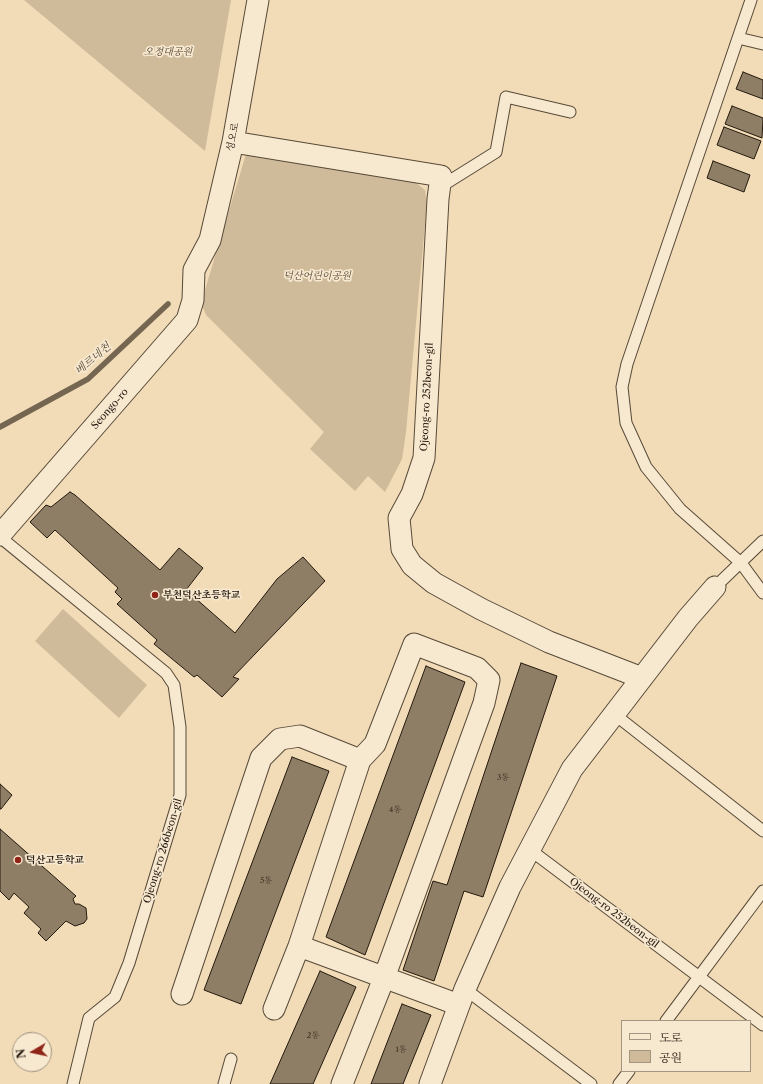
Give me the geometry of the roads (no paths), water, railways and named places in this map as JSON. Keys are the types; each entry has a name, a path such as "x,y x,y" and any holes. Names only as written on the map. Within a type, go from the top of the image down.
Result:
{"street":[{"name":"성오로","path":"233,142 258,0"},
{"path":"233,142 441,176 440,187"},
{"name":"Seongo-ro","path":"0,536 187,320 193,300 194,270 210,240 233,142"},
{"name":"Ojeong-ro 252beon-gil","path":"440,187 424,458 412,494 399,518 402,549 412,565 434,583 481,610 549,642 642,678"},
{"path":"430,1084 462,997 510,887 572,769 688,618 716,587"},
{"path":"274,1009 299,946 360,760 375,744 414,644 477,668 489,680 481,710 384,978 342,1084"},
{"path":"182,994 261,758 280,739 300,736 360,760"},
{"path":"299,946 384,978 462,997"}],"lane":[{"path":"751,0 627,364 622,387 626,423 646,467 680,508 740,563 763,593"},
{"path":"738,38 763,44"},
{"path":"440,187 496,152 506,97 570,112"},
{"name":"Ojeong-ro 266beon-gil","path":"0,536 166,673 174,685 180,727 180,795 132,955 115,997 89,1018 73,1084"},
{"path":"716,587 763,541"},
{"path":"614,714 763,831"},
{"name":"Ojeong-ro 252beon-gil","path":"529,849 763,1025"},
{"path":"667,1020 763,891"},
{"path":"462,997 592,1084"},
{"path":"224,1084 231,1060"},
{"path":"619,1084 628,1072"}],"waterway":[{"name":"베르네천","path":"0,427 88,379 168,304"}],"place":[{"name":"부천덕산초등학교","path":"155,595"},
{"name":"덕산고등학교","path":"18,860"}],"park label":[{"name":"오정대공원","path":"168,52"},
{"name":"덕산어린이공원","path":"317,276"}]}
